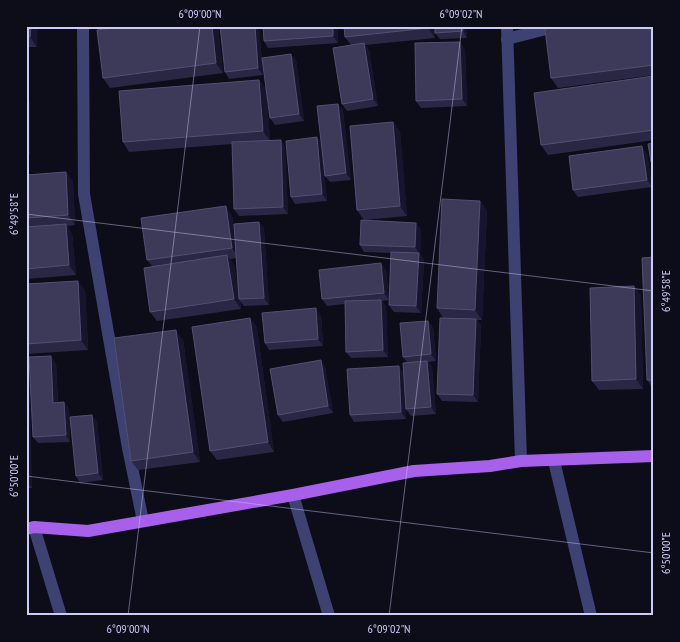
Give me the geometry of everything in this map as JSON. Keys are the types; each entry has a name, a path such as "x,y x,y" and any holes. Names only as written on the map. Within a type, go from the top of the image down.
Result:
{"main road":[{"path":"30,528 88,531 293,495 414,471 490,466 521,461 654,456"}],"street":[{"path":"83,26 84,194 128,448 144,521"},
{"path":"521,461 507,33 558,26"},
{"path":"554,461 591,616"},
{"path":"293,495 329,616"},
{"path":"30,528 61,616"}],"building":[{"path":"26,26 31,26 30,37 26,37"},
{"path":"127,26 212,26 216,63 103,78 97,30"},
{"path":"220,26 255,26 258,68 225,72"},
{"path":"263,26 333,26 333,36 264,41"},
{"path":"344,26 428,26 428,28 345,37"},
{"path":"435,26 462,26 463,31 435,33"},
{"path":"569,26 654,26 654,65 551,78 545,29"},
{"path":"460,42 462,99 416,101 415,43"},
{"path":"364,43 373,99 342,104 333,48"},
{"path":"291,54 299,114 270,118 262,58"},
{"path":"654,76 654,130 541,145 534,93"},
{"path":"259,80 263,131 123,142 119,91"},
{"path":"338,104 346,173 325,176 317,106"},
{"path":"393,122 400,206 357,210 350,126"},
{"path":"317,137 322,194 291,197 286,141"},
{"path":"281,140 283,207 234,209 232,142"},
{"path":"654,143 654,162 651,162 648,144"},
{"path":"642,146 647,180 573,190 569,156"},
{"path":"66,172 68,215 26,218 26,175"},
{"path":"442,199 480,201 475,310 437,308"},
{"path":"226,206 232,248 147,260 141,218"},
{"path":"361,220 416,223 415,247 360,245"},
{"path":"259,222 264,298 239,299 234,224"},
{"path":"66,224 69,265 26,269 26,227"},
{"path":"391,252 419,253 416,306 389,305"},
{"path":"227,255 234,299 150,312 144,268"},
{"path":"654,257 654,380 647,380 642,258"},
{"path":"381,263 384,293 322,299 319,270"},
{"path":"78,281 81,340 26,344 26,284"},
{"path":"634,286 636,379 592,381 590,288"},
{"path":"381,300 383,350 346,352 345,301"},
{"path":"316,308 318,339 265,343 262,313"},
{"path":"250,318 268,442 210,451 192,327"},
{"path":"440,318 476,319 473,395 437,394"},
{"path":"428,321 431,354 403,357 400,323"},
{"path":"176,330 193,452 131,461 114,338"},
{"path":"51,356 53,403 64,402 66,435 33,437 29,357"},
{"path":"321,360 328,406 278,415 270,369"},
{"path":"427,361 431,407 406,409 403,363"},
{"path":"399,366 401,412 350,415 347,369"},
{"path":"92,415 98,473 76,476 70,417"}]}
